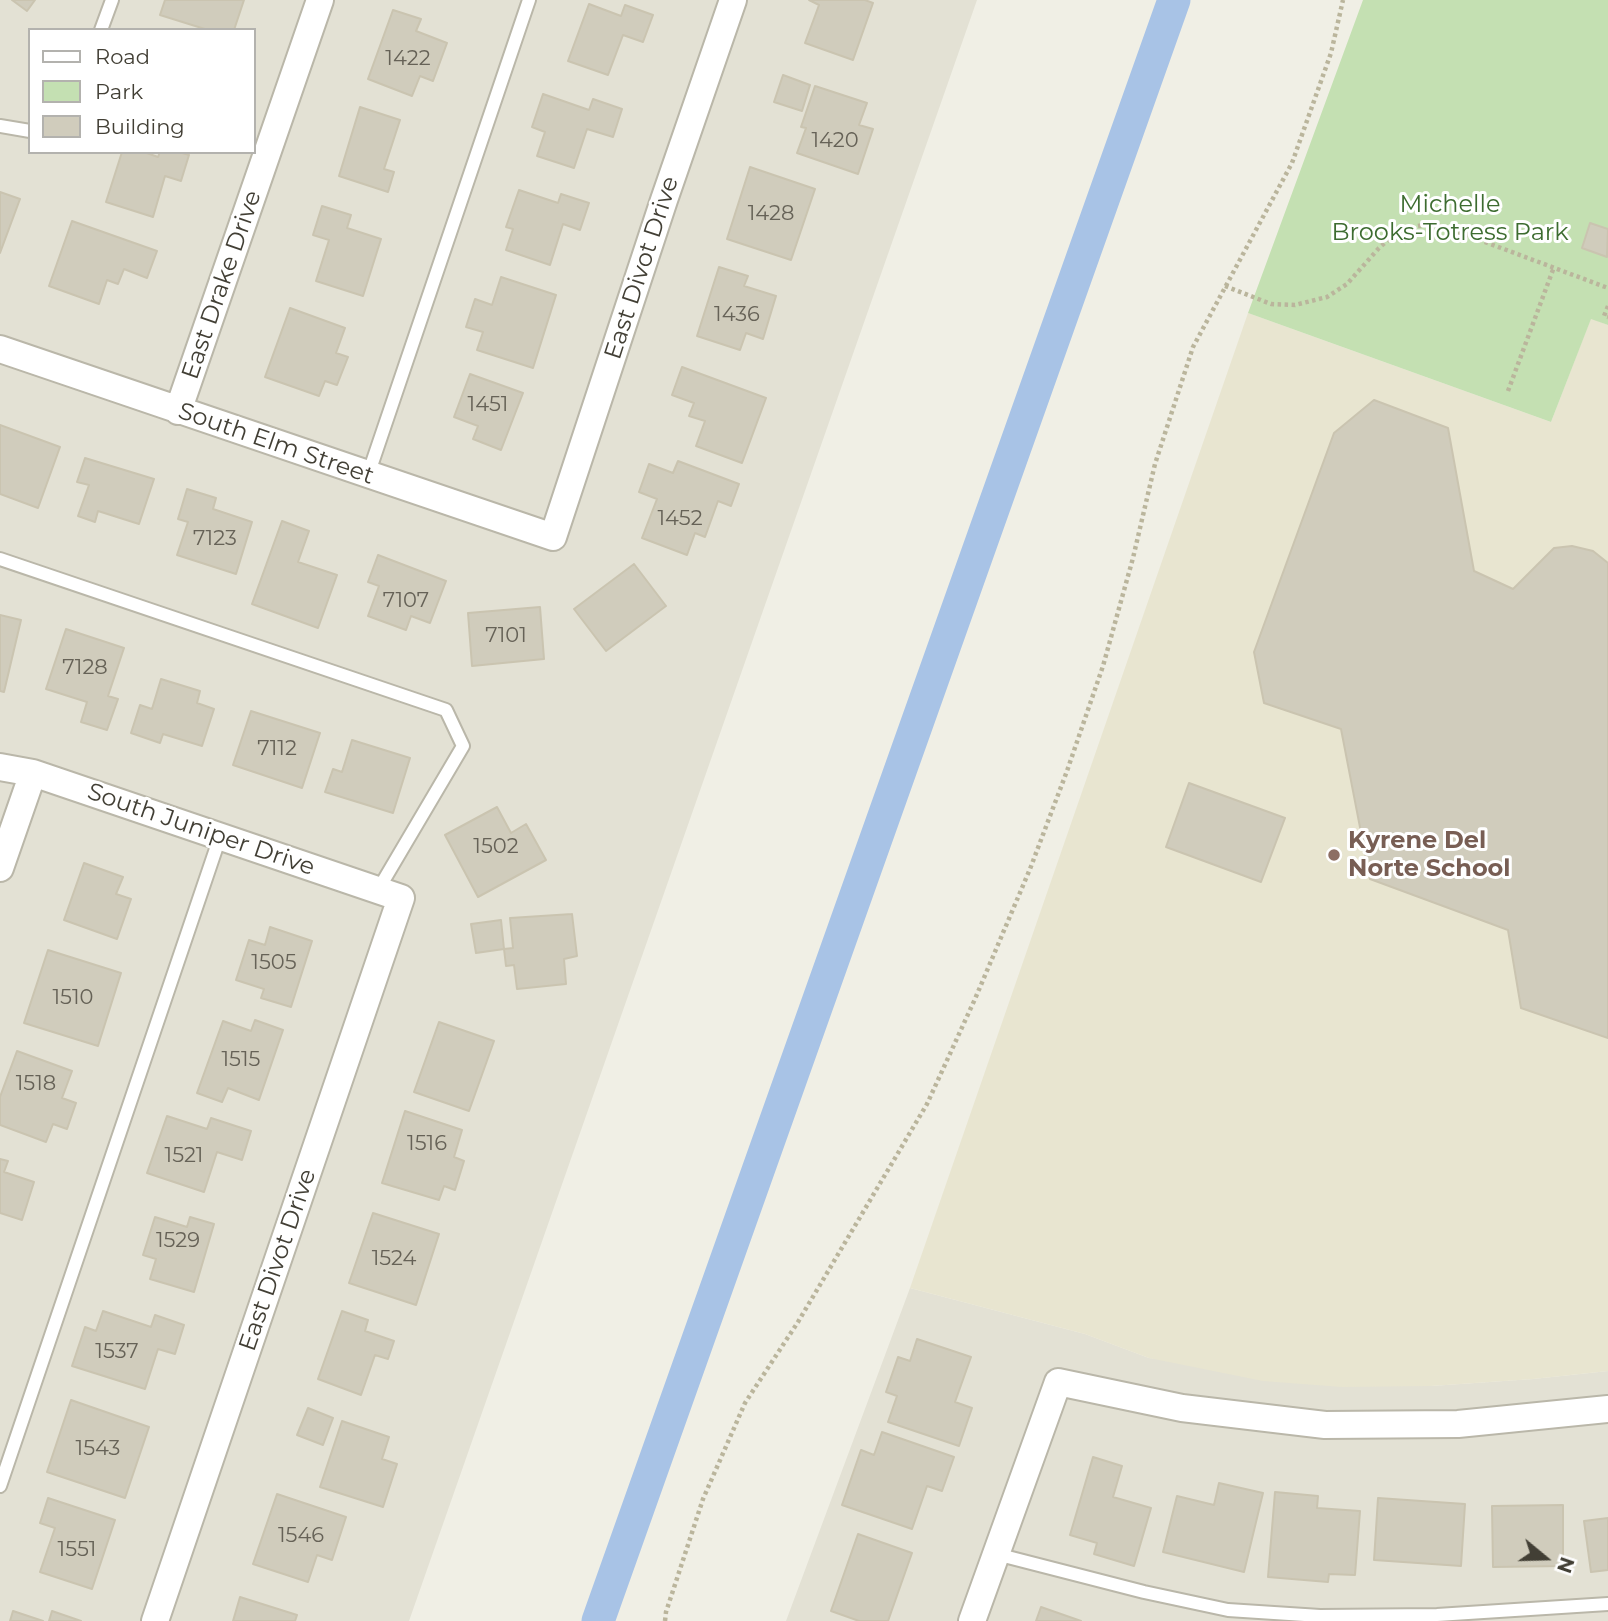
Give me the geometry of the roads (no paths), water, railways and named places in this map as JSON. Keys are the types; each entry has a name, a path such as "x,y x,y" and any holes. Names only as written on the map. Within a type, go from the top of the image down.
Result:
{"street":[{"name":"East Drake Drive","path":"178,411 320,0"},
{"name":"East Divot Drive","path":"553,537 733,0"},
{"name":"South Elm Street","path":"0,349 553,537"},
{"name":"South Juniper Drive","path":"0,767 33,773 389,894"},
{"path":"0,868 33,773"},
{"name":"East Divot Drive","path":"155,1621 389,894"},
{"path":"972,1621 1058,1382 1182,1408 1325,1425 1458,1424 1608,1409"}],"lane":[{"path":"103,28 112,0"},
{"path":"368,475 529,0"},
{"path":"0,126 28,131"},
{"path":"0,558 446,710 463,746 389,894"},
{"path":"0,1486 220,837"},
{"path":"996,1554 1144,1592 1228,1610 1320,1616 1437,1615 1608,1604"}],"waterway":[{"path":"598,1621 1174,0"}],"place":[{"name":"Kyrene Del Norte School","path":"1334,855"}],"park label":[{"name":"Michelle Brooks-Totress Park","path":"1450,219"}]}
